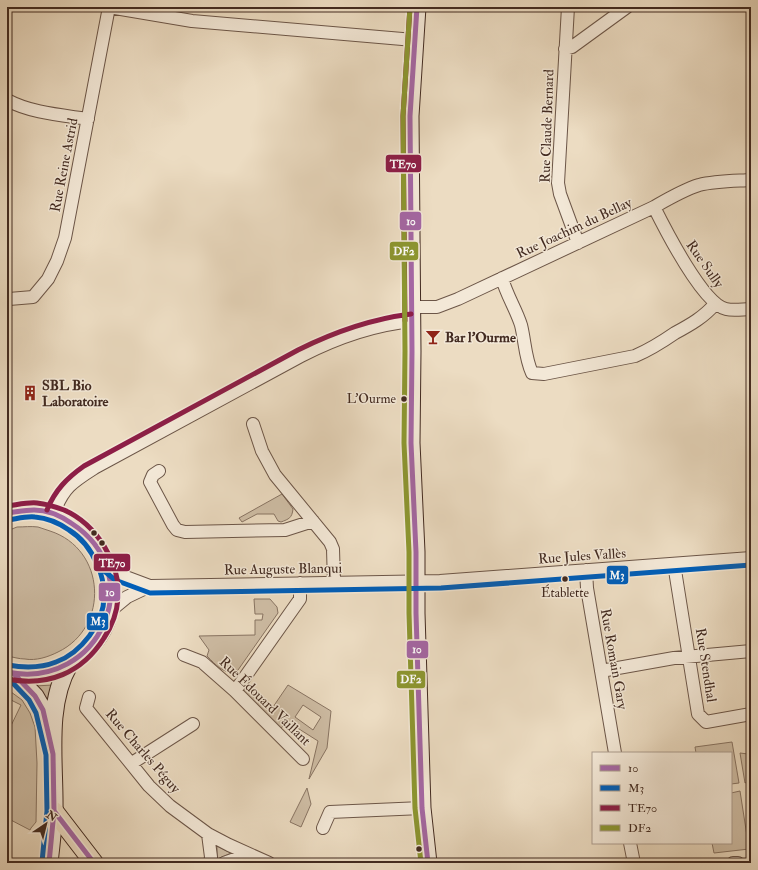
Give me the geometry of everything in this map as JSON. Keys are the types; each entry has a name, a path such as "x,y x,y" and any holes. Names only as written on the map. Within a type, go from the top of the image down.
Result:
{"main road":[{"path":"417,7 410,116 412,314 411,443 422,808 428,863"},
{"path":"11,509 37,509 54,513 77,524 95,542 107,564 112,587 110,611 97,640 69,665 63,674 57,694 53,754 54,811 49,863"},
{"path":"11,673 44,673 69,665"},
{"path":"11,673 34,696 43,710 53,754"},
{"path":"54,811 94,863"}],"street":[{"path":"109,7 192,21 414,40"},
{"name":"Rue Reine Astrid","path":"9,299 33,296 48,278 57,261 65,238 109,7"},
{"name":"Rue Claude Bernard","path":"568,7 558,183 560,194 578,243"},
{"path":"565,49 572,47 627,7"},
{"path":"7,100 24,107 88,119"},
{"name":"Rue Joachim du Bellay","path":"54,513 60,497 74,481 96,467 327,343 458,299 654,207 675,195 699,185 751,180"},
{"name":"Rue Sully","path":"654,207 680,257 715,304 726,309 751,309"},
{"path":"502,278 505,290 520,325 527,363 532,373 544,374 635,356 646,351 700,318 715,304"},
{"path":"253,424 262,451 275,475 330,542 333,549 334,583"},
{"path":"159,471 153,475 150,482 177,530 185,532 285,530 313,521"},
{"name":"Rue Jules Vallès","path":"416,581 440,581 751,558"},
{"name":"Rue Auguste Blanqui","path":"107,564 118,574 150,586 416,581"},
{"name":"Rue Stendhal","path":"674,564 690,656 698,714 706,722 751,714"},
{"name":"Rue Romain Gary","path":"586,570 586,588 615,752"},
{"path":"235,691 300,599 300,583"},
{"name":"Rue Auguste Blanqui","path":"110,611 127,597 150,586"},
{"path":"601,672 690,656 751,651"},
{"name":"Rue Édouard Vaillant","path":"184,656 202,662 235,691 303,759"},
{"name":"Rue Charles Péguy","path":"88,697 86,708 149,786 170,806 208,834 269,863"},
{"path":"132,764 193,724"},
{"path":"323,828 330,812 422,808"},
{"path":"208,834 211,857 210,863"},
{"path":"630,844 634,863"},
{"path":"224,863 249,854"},
{"path":"733,863 738,863"}],"shaded area":[{"path":"282,494 293,509 291,516 288,519 281,522 278,521 274,514 257,514 242,522 239,518"},
{"path":"17,527 38,527 69,540 82,554 91,571 94,589 93,607 87,625 75,640 58,652 38,659 23,659 7,656 7,531"},
{"path":"254,599 270,599 277,607 278,613 238,670 236,672 227,672 217,666 207,656 209,650 199,636 255,635 255,620 262,620 263,614 255,614"},
{"path":"53,685 48,709 35,686"},
{"path":"288,685 331,711 327,748 309,779 318,741 288,722 281,728 245,693 243,689 245,687 273,707","holes":["303,705 321,717 313,730 295,717"]},
{"path":"7,689 22,700 30,713 35,727 37,763 36,822 30,830 7,818 7,734 21,705 7,698"},
{"path":"732,742 739,783 732,784 732,752 696,752 695,747"},
{"path":"740,753 748,754 751,780 745,783"},
{"path":"307,788 311,804 301,827 290,822"},
{"path":"740,791 749,849 714,853 712,844 732,844 732,793"},
{"path":"217,846 231,853 217,859"}],"transit line":[{"name":"TE70","path":"405,321 403,116 410,7"},
{"name":"DF2","path":"410,7 403,116 405,351 404,443 409,552 409,613 415,808 421,863"},
{"name":"10","path":"417,7 410,116 412,351 411,443 416,552 416,613 422,808 428,863"},
{"name":"TE70","path":"47,510 54,496 62,485 84,466 298,350 325,337 353,327 382,319 411,314"},
{"name":"TE70","path":"7,506 26,503 40,503 64,510 76,516 96,535 104,546 111,558 118,585 118,598 112,624 95,650 85,660 63,675 50,679 36,681 7,679"},
{"name":"10","path":"7,513 39,510 54,514 71,523 95,545 108,570 110,598 104,624 89,647 67,664 40,673 7,672"},
{"name":"M3","path":"8,520 28,517 39,518 57,523 74,533 86,545 95,559 103,584 104,597 103,607 95,627 74,652 56,662 44,665 26,667 8,665"},
{"name":"M3","path":"102,569 115,580 150,593 441,588 751,565"},
{"name":"10","path":"14,674 35,696 43,710 53,754 54,811 49,863"},
{"name":"M3","path":"9,679 29,700 36,713 46,755 47,811 42,862"},
{"name":"10","path":"54,811 94,863"}],"place":[{"name":"Bar l'Ourme","path":"433,337"},
{"name":"SBL Bio Laboratoire","path":"30,393"},
{"name":"L'Ourme","path":"404,399"},
{"name":"Établette","path":"565,579"}]}
